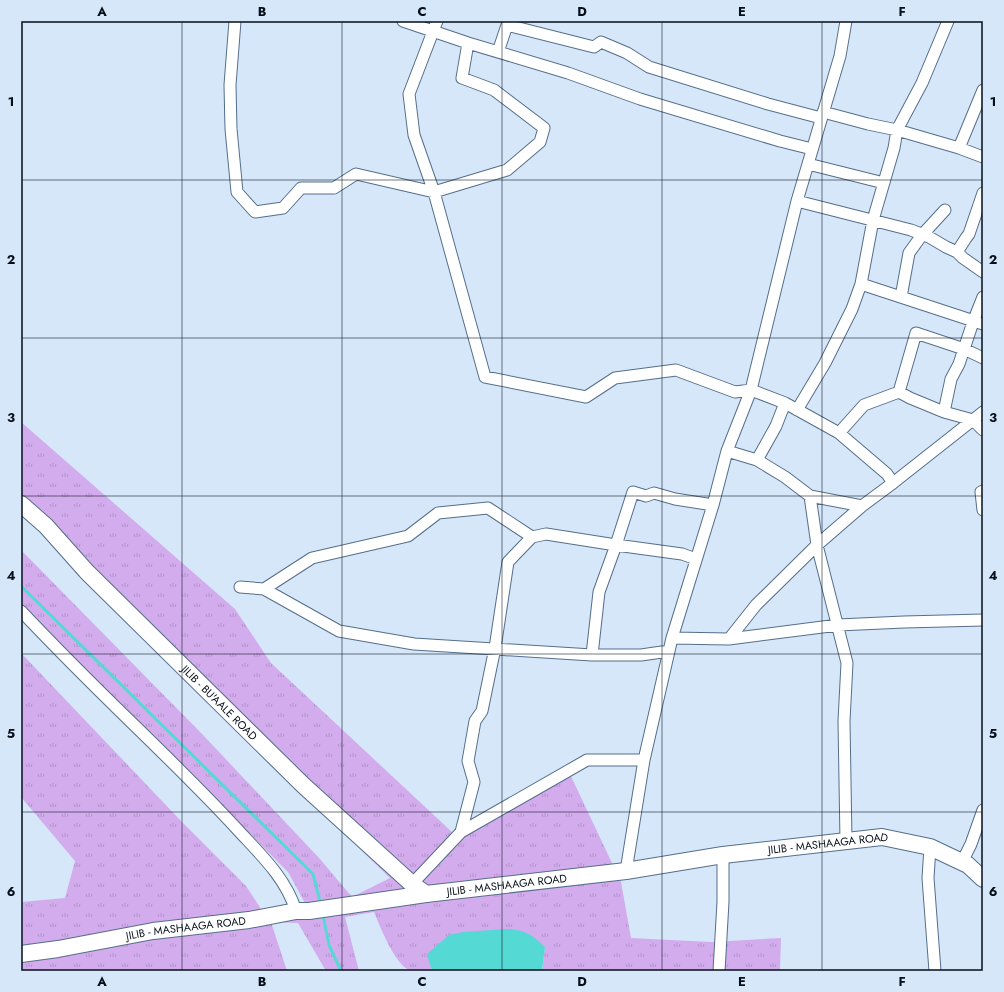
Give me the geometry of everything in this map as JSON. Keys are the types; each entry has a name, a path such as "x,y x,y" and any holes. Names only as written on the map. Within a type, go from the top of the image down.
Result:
{"main road":[{"name":"JILIB - BU'AALE ROAD","path":"21,504 46,526 87,572 303,785 412,884 426,894"},
{"name":"JILIB - MASHAAGA ROAD","path":"21,954 58,949 153,931 249,920 426,894 626,871 724,855 882,837 930,847 968,865 983,879"}],"street":[{"path":"235,21 230,85 231,129 237,192 255,212 283,208 301,188 334,188 356,174 434,192 507,170 540,142 544,128 494,90 462,78 468,43"},
{"path":"403,21 435,26 468,43 568,73 640,99 780,141 812,149"},
{"path":"626,871 644,760 672,638 713,505 727,452 751,390 797,201 840,56 846,21"},
{"path":"797,410 825,363 852,309 861,284 873,220 884,184 897,130 922,83 948,21"},
{"path":"498,52 509,23 594,47 601,42 627,53 649,67 768,104 897,130 959,148 983,157"},
{"path":"435,26 409,94 414,135 434,192 485,378 586,396 616,378 676,370 735,392 751,390 785,403 839,433 887,474 893,483"},
{"path":"959,148 983,90"},
{"path":"808,164 884,184"},
{"path":"957,252 970,234 983,193"},
{"path":"797,201 911,230 929,237 957,252 983,272"},
{"path":"902,297 909,253 922,235 945,210"},
{"path":"861,284 978,323"},
{"path":"944,412 951,379 978,323 983,297"},
{"path":"899,392 916,333 983,358"},
{"path":"839,433 864,405 899,392 944,412 973,420 983,430"},
{"path":"757,460 776,426 785,403"},
{"path":"729,639 756,605 817,545 862,506 983,412"},
{"path":"727,452 757,460 785,477 810,496 862,506"},
{"path":"983,491 981,492 983,510"},
{"path":"592,656 599,592 633,492 646,496 654,493 675,499 713,505"},
{"path":"810,496 817,545 847,663 844,721 846,841"},
{"path":"264,590 312,558 408,536 438,513 488,508 532,537"},
{"path":"461,832 474,782 468,761 474,721 482,711 495,648 508,562 532,537 546,534 682,554 696,559"},
{"path":"240,587 264,590 339,631 414,644 495,648 592,656 641,655 670,651"},
{"path":"21,611 82,675 200,789 280,876 292,898 303,911"},
{"path":"672,638 729,639 838,625 983,620"},
{"path":"412,884 461,832 587,760 644,760"},
{"path":"962,862 983,810"},
{"path":"930,847 928,878 935,971"},
{"path":"719,971 724,855"}],"green space":[{"path":"21,422 235,609 271,663 453,833 568,770 621,882 631,938 711,942 781,938 780,971 542,971 545,947 431,968 434,971 415,971 409,970 398,961 388,944 374,912 345,917 359,971 326,971 298,923 271,922 287,971 21,971 21,902 65,898 75,861 21,797 21,653 182,822 246,886 261,909 305,903 288,872 21,605 21,550 203,735 320,859 352,897 390,878 211,703 21,506"}],"shaded area":[{"path":"506,929 523,932 536,939 545,947 542,971 434,971 431,968 427,954 449,935 463,932"}],"waterway":[{"path":"21,586 313,874 321,905"},
{"path":"323,915 329,945 341,971"}]}
